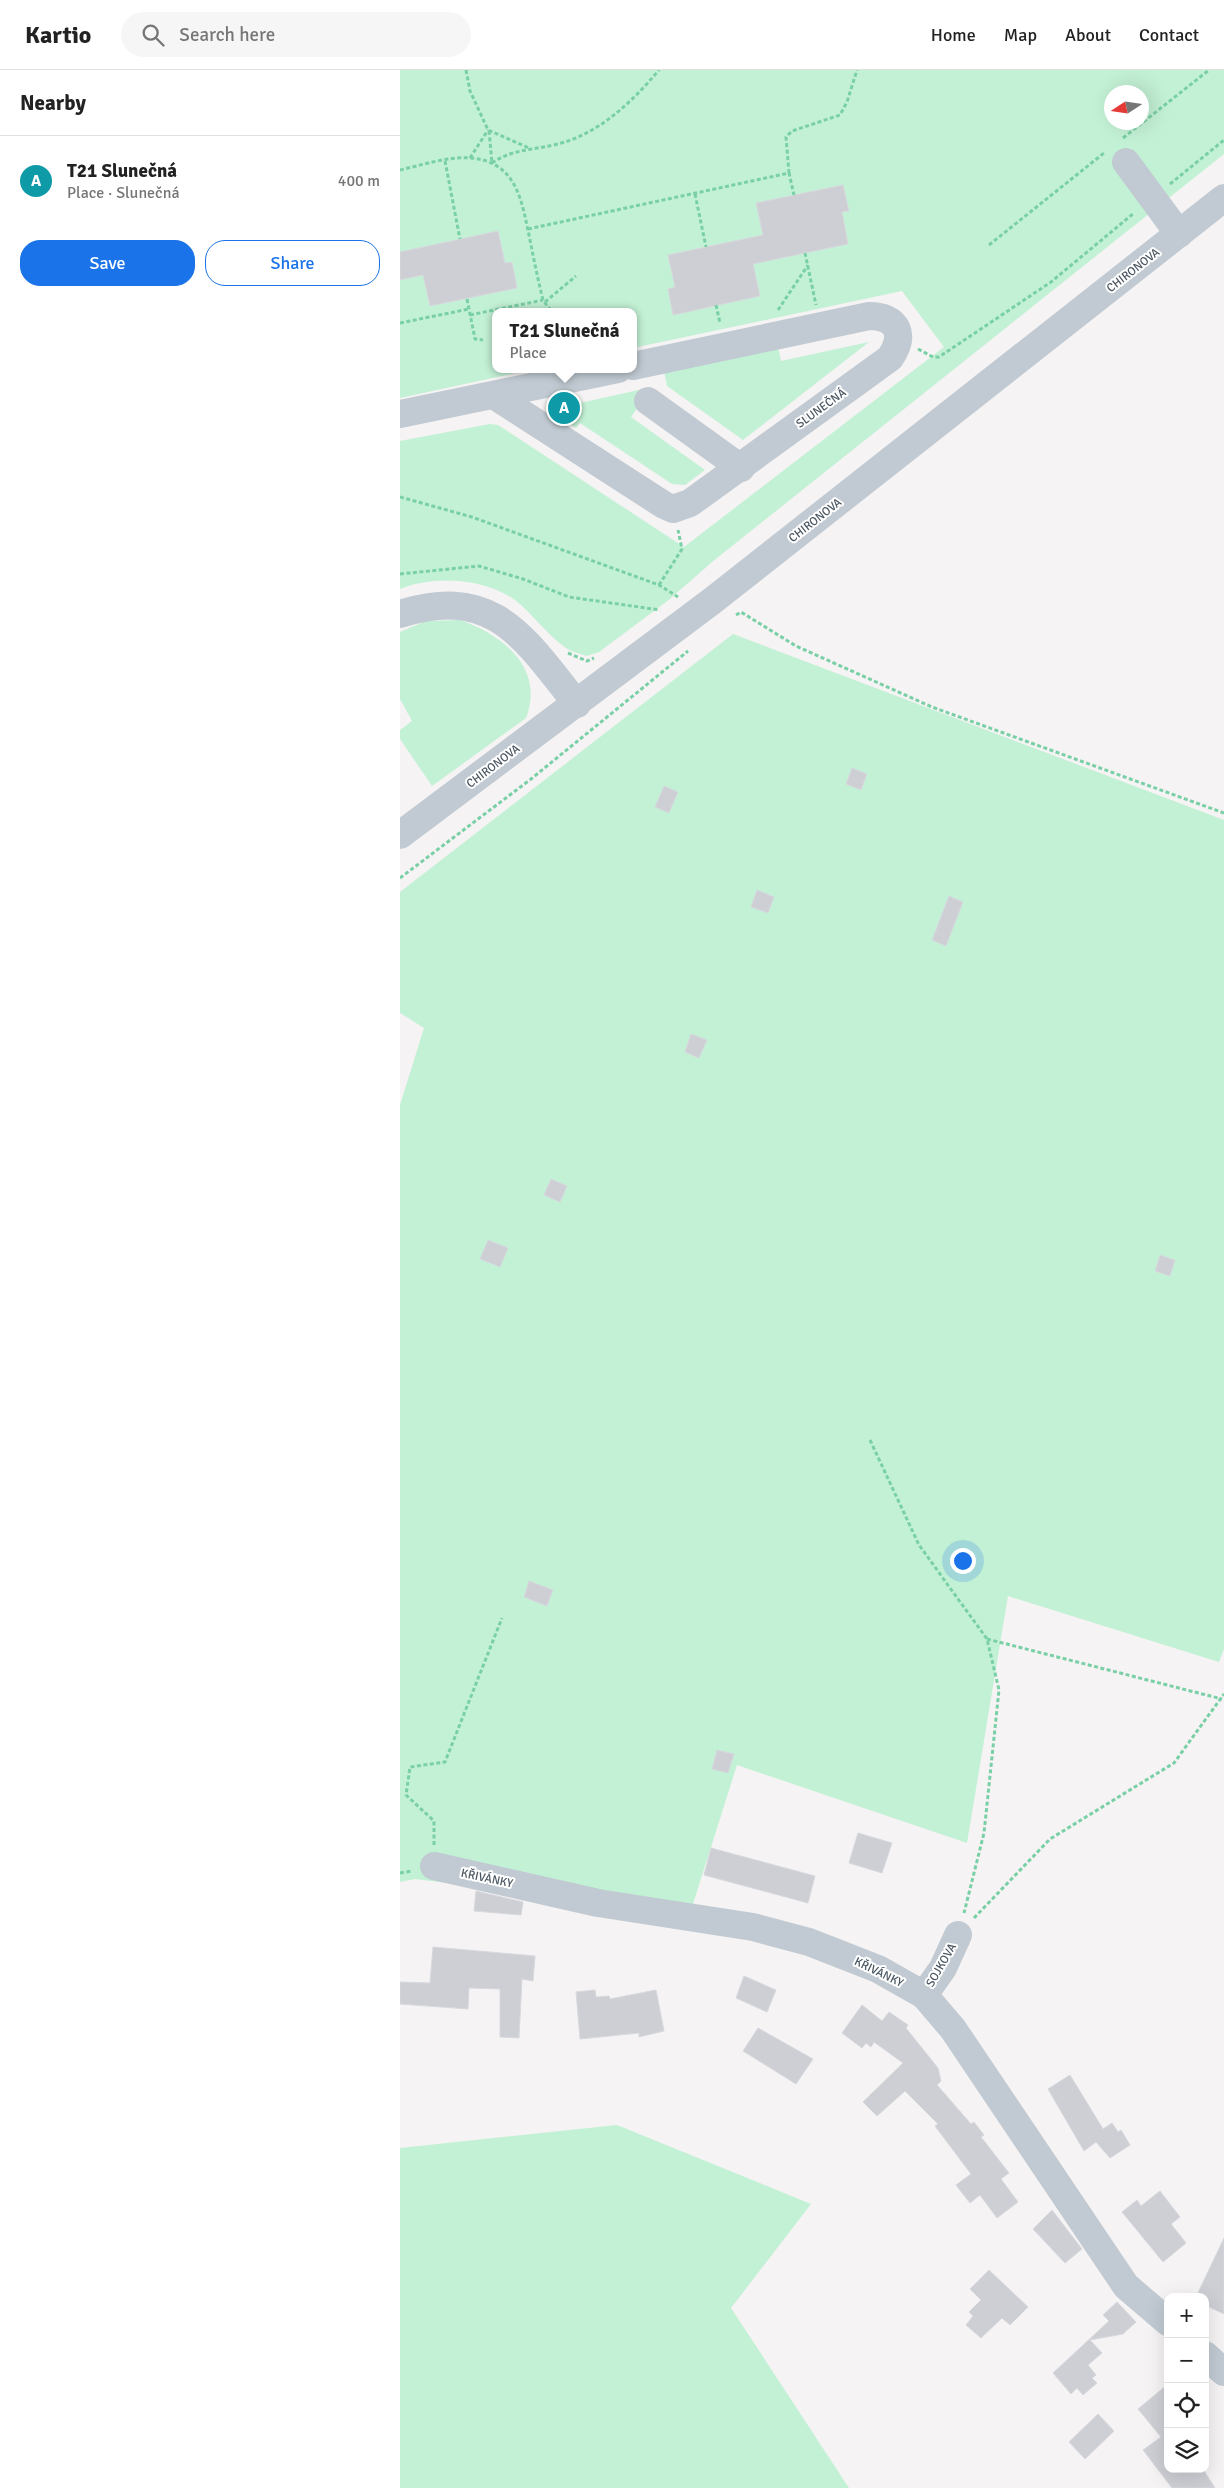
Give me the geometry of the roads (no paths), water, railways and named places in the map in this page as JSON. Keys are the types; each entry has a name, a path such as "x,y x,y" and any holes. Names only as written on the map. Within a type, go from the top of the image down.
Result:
{"street":[{"path":"1118,151 1179,234"},
{"name":"CHIRONOVA","path":"400,835 577,704 720,610 1224,198"},
{"name":"SLUNEČNÁ","path":"495,396 664,505 673,508 690,503 741,468 890,358 898,346 899,336 894,324 881,316 868,316 637,365"},
{"path":"400,414 600,373"},
{"path":"648,401 741,468"},
{"path":"400,614 448,604 478,609 496,617 524,639 577,704"},
{"name":"KŘIVÁNKY","path":"434,1866 598,1903 753,1927 809,1942 878,1969 924,1995 953,2029 1126,2286 1164,2319"},
{"name":"SOJKOVA","path":"924,1995 942,1968 958,1935"},
{"path":"1209,2359 1224,2372"}],"place":[{"name":"T21 Slunečná","path":"564,408"}]}
